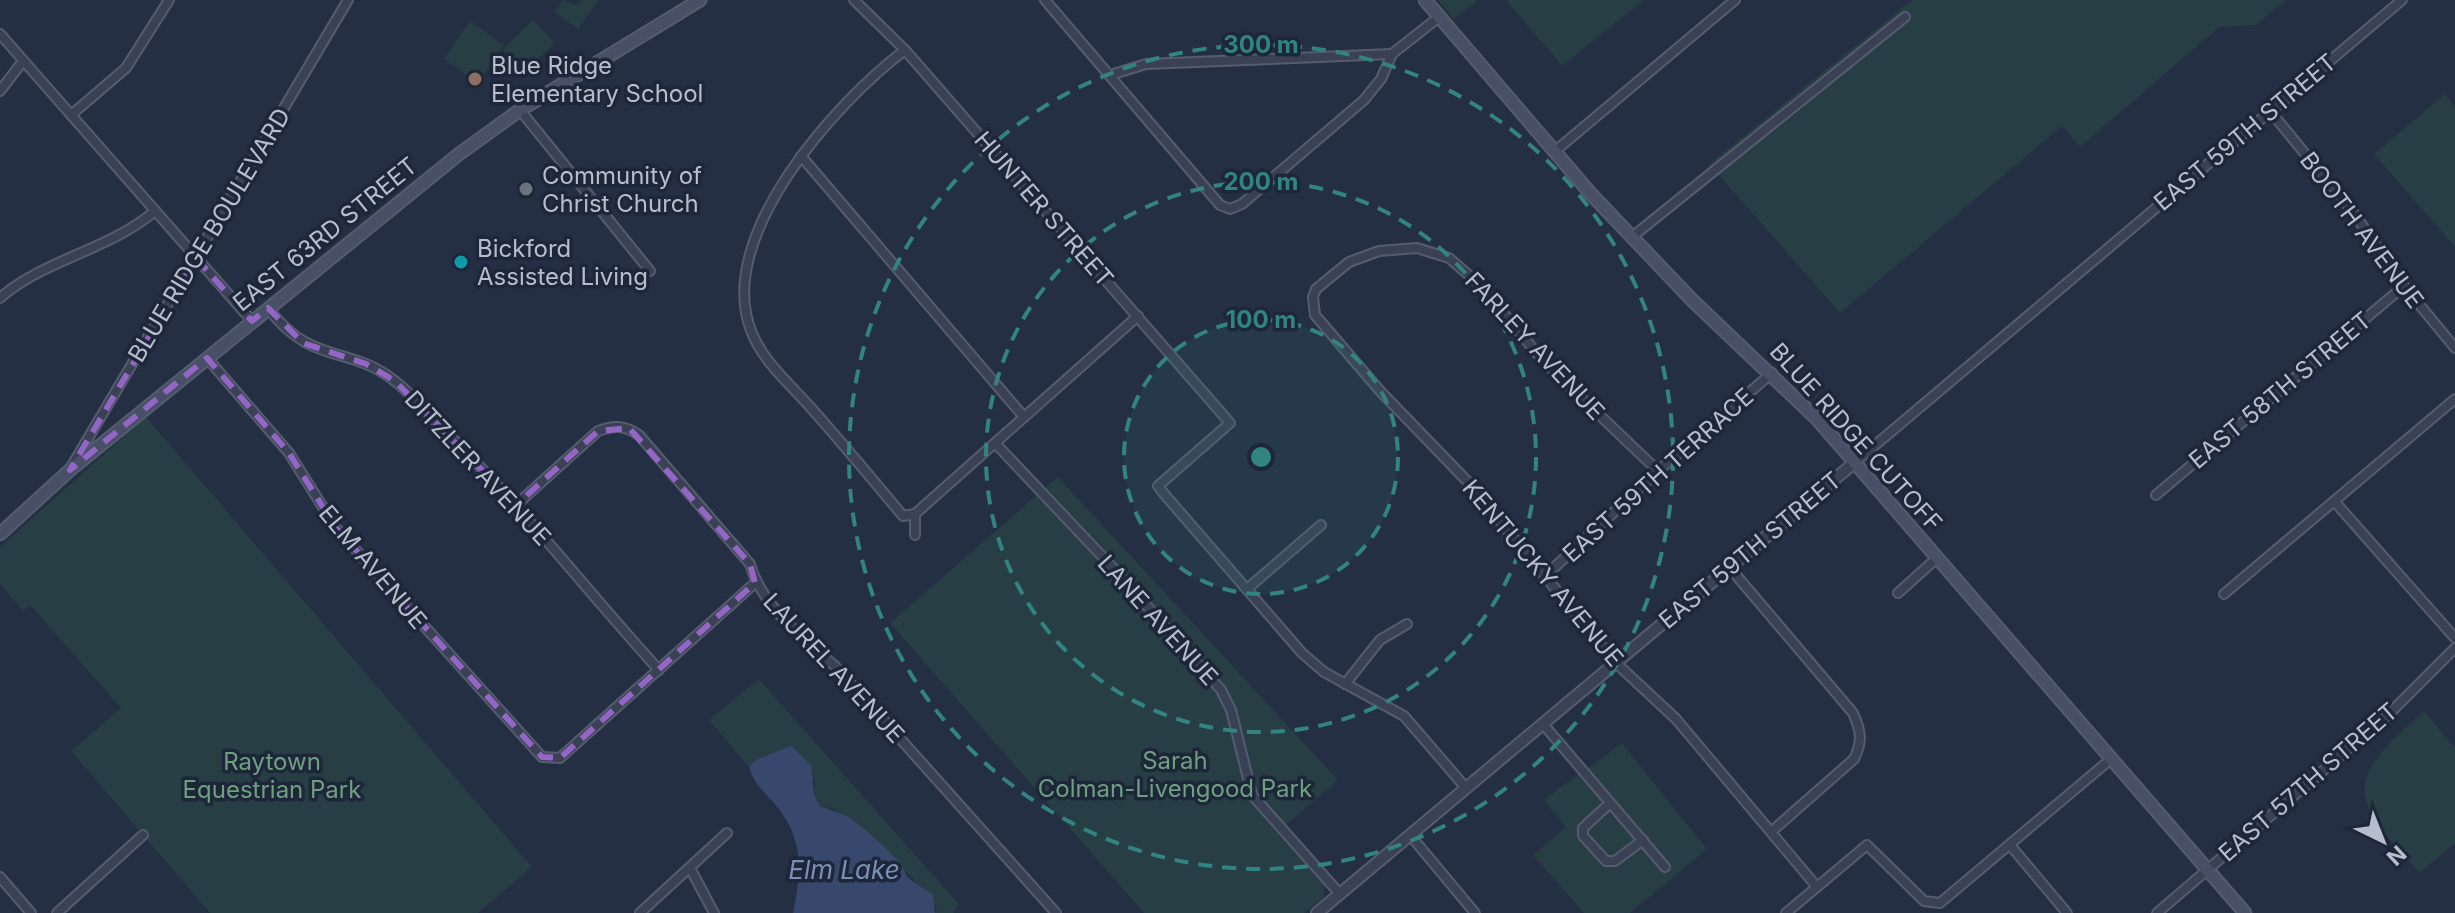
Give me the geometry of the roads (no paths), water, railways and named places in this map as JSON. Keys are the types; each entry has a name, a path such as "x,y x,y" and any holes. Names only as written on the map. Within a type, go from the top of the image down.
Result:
{"main road":[{"name":"EAST 63RD STREET","path":"0,534 70,470 459,154 520,110 700,0"},
{"name":"BLUE RIDGE CUTOFF","path":"1425,0 1554,152 1632,237 1693,301 1772,373 1854,463 2245,913"}],"street":[{"path":"71,115 126,68 169,0"},
{"name":"BLUE RIDGE BOULEVARD","path":"70,470 348,0"},
{"name":"HUNTER STREET","path":"854,0 905,50 1230,423 1158,486 1247,589"},
{"path":"1045,0 1220,205 1230,209 1242,204 1364,100 1381,79 1392,54 1439,17"},
{"path":"1554,152 1735,0"},
{"name":"EAST 59TH STREET","path":"1317,913 2402,0"},
{"path":"1632,237 1905,17"},
{"path":"0,34 252,321"},
{"path":"905,50 848,99 801,156 744,269 744,306 752,334 783,379 903,516 915,514 1138,316"},
{"path":"1110,75 1146,64 1392,54"},
{"path":"0,91 23,61"},
{"path":"520,110 650,271"},
{"name":"BOOTH AVENUE","path":"2270,111 2353,212 2404,286 2455,348"},
{"path":"801,156 1024,417"},
{"path":"0,298 40,273 119,237 155,211"},
{"name":"FARLEY AVENUE","path":"1315,291 1349,262 1379,251 1417,248 1449,258 1478,283 1546,364 1658,471"},
{"name":"EAST 58TH STREET","path":"2156,495 2404,286"},
{"name":"KENTUCKY AVENUE","path":"1315,291 1315,315 1381,392 1468,482 1616,663 1676,719 1817,887"},
{"name":"DITZLER AVENUE","path":"268,308 283,328 303,343 366,364 395,381 516,505 659,670"},
{"name":"ELM AVENUE","path":"207,358 289,453 336,528 542,757 556,759 659,670"},
{"name":"EAST 59TH TERRACE","path":"1544,577 1658,471 1772,373"},
{"path":"2224,594 2455,399"},
{"name":"LAUREL AVENUE","path":"516,505 598,431 616,426 639,435 750,564 755,583 797,633 836,667 1056,913"},
{"name":"LANE AVENUE","path":"995,443 1115,570 1221,690 1231,710 1252,795 1340,894"},
{"path":"2334,501 2455,638"},
{"path":"915,514 915,535"},
{"path":"1321,525 1247,589 1302,653 1345,684 1404,716 1466,788"},
{"path":"1898,593 1937,558"},
{"path":"1730,568 1853,713 1861,733 1854,759 1771,832"},
{"path":"659,670 755,583"},
{"path":"1345,684 1380,640 1407,624"},
{"name":"EAST 57TH STREET","path":"2157,913 2389,714 2455,648"},
{"path":"1543,724 1665,867"},
{"path":"1786,913 1867,845 1924,901 1940,903 2111,759"},
{"path":"1610,803 1583,828 1583,836 1606,861 1615,861 1643,840"},
{"path":"640,913 727,833"},
{"path":"57,913 143,835"},
{"path":"1410,835 1475,913"},
{"path":"2010,845 2067,913"},
{"path":"690,868 714,913"},
{"path":"0,877 31,913"}],"water":[{"name":"Elm Lake","path":"791,746 811,765 814,794 820,806 849,817 868,832 899,861 908,878 933,895 935,913 793,913 799,868 795,841 783,815 756,782 749,767 756,760"}],"place":[{"name":"Blue Ridge Elementary School","path":"475,79"},
{"name":"Community of Christ Church","path":"526,189"},
{"name":"Bickford Assisted Living","path":"461,262"}],"park label":[{"name":"Sarah Colman-Livengood Park","path":"1175,774"},
{"name":"Raytown Equestrian Park","path":"272,775"}]}
